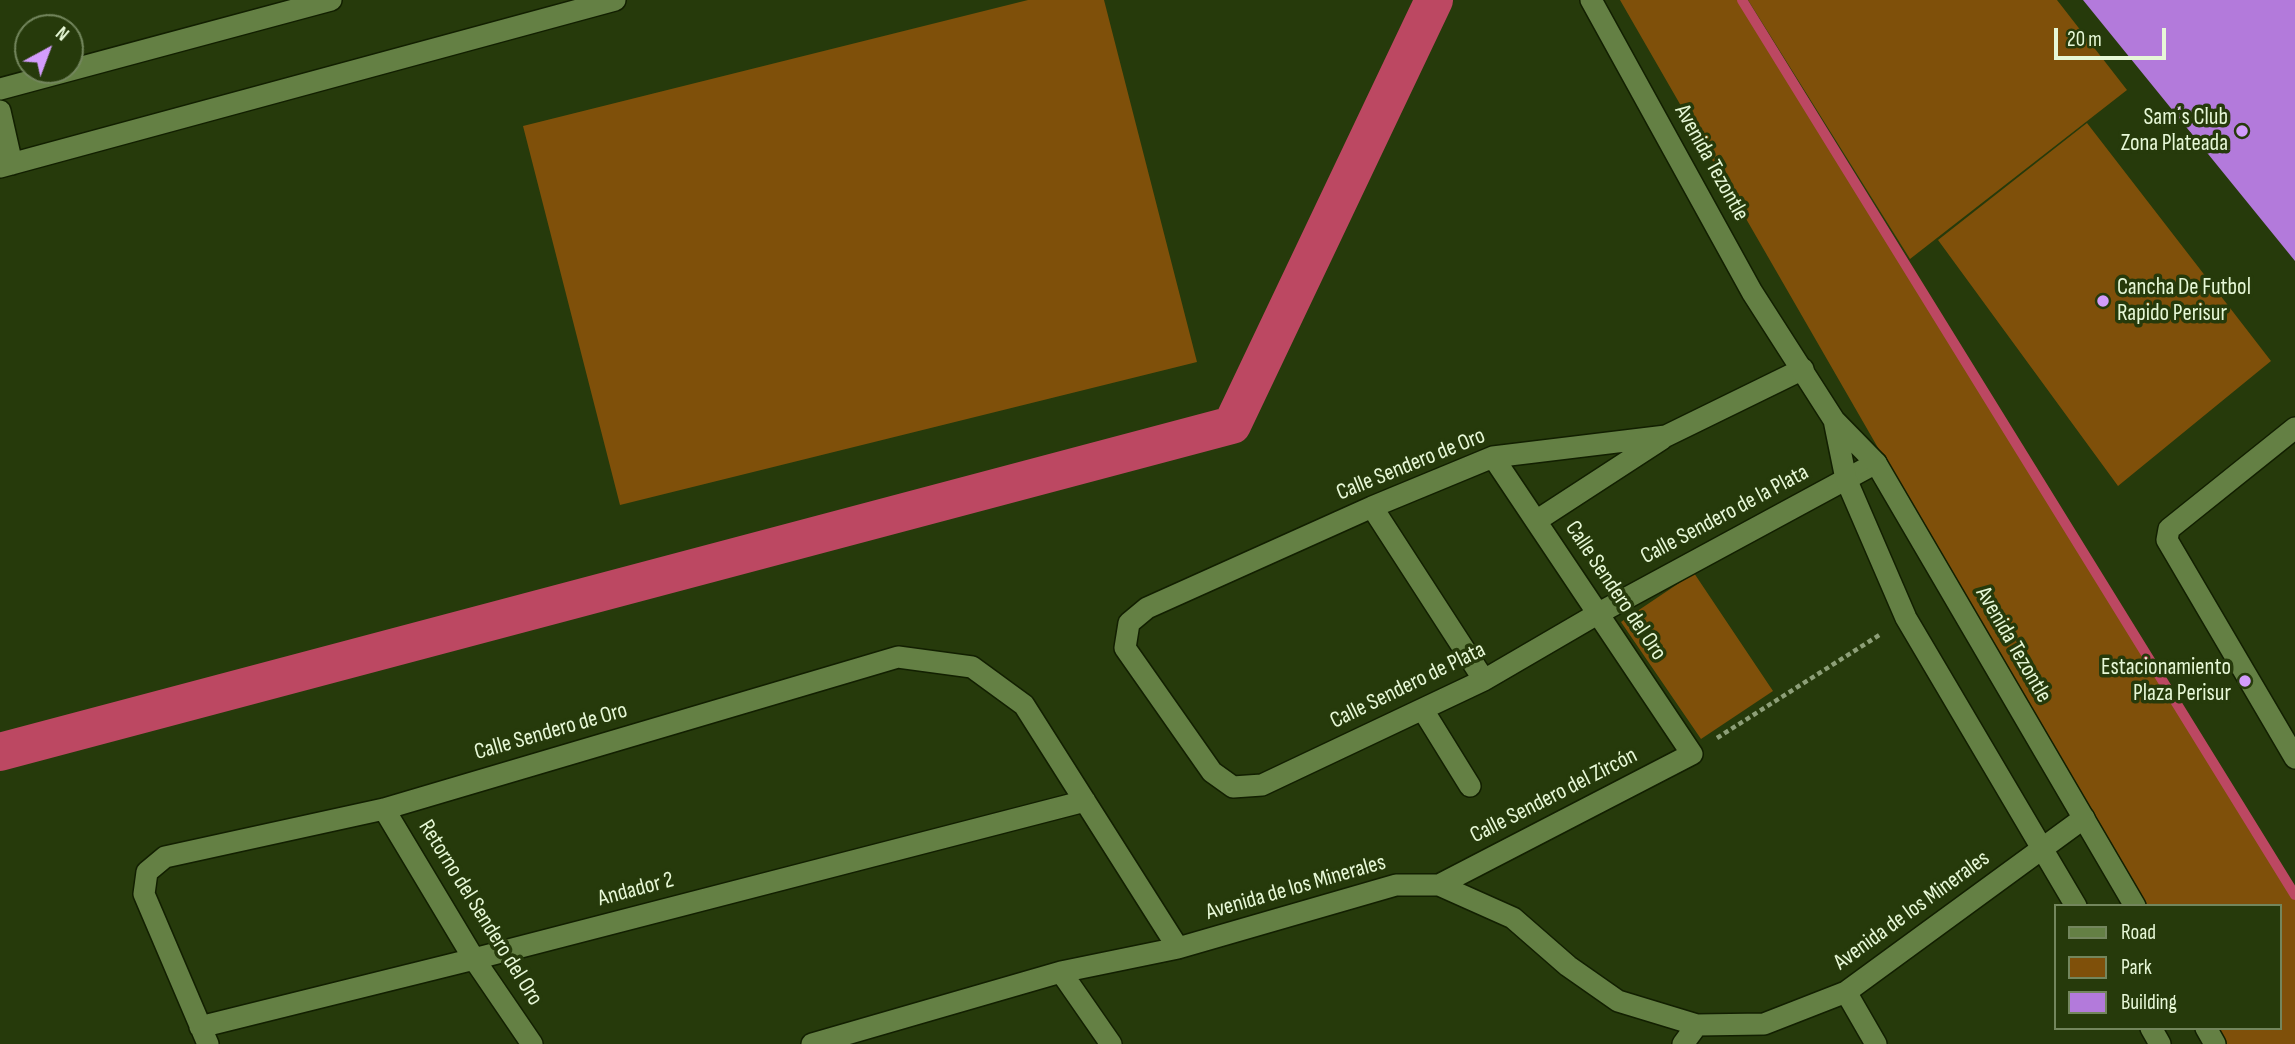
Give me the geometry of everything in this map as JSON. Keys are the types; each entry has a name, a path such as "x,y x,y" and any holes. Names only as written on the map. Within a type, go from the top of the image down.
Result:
{"street":[{"path":"0,89 331,0"},
{"path":"0,111 6,165 615,0"},
{"name":"Avenida Tezontle","path":"1591,0 1752,292 1834,420 1876,463 2134,904"},
{"name":"Calle Sendero de Oro","path":"1233,787 1212,772 1125,648 1129,624 1147,608 1372,507 1493,457 1666,436 1803,369"},
{"name":"Avenida Tezontle","path":"1834,420 1846,479 1906,618 2075,904"},
{"path":"2295,428 2169,529 2166,540 2295,758"},
{"path":"1536,521 1666,436"},
{"name":"Calle Sendero del Oro","path":"1493,457 1692,754"},
{"name":"Calle Sendero de la Plata","path":"1599,613 1876,463"},
{"path":"1372,507 1484,680"},
{"name":"Calle Sendero de Plata","path":"1233,787 1262,785 1423,710 1484,680 1599,613"},
{"name":"Calle Sendero de Oro","path":"204,1036 144,894 147,873 166,857 384,809 898,657 972,667 1024,705 1085,801"},
{"path":"1423,710 1470,786"},
{"name":"Calle Sendero del Zircón","path":"1439,885 1692,754"},
{"path":"1085,801 1178,948"},
{"name":"Andador 2","path":"204,1036 474,959 1085,801"},
{"name":"Retorno del Sendero del Oro","path":"384,809 474,959 532,1044"},
{"name":"Avenida de los Minerales","path":"812,1044 1061,972 1178,948 1396,884 1439,885 1513,918 1568,966 1618,1001 1697,1025 1764,1024 1846,992 2084,818"},
{"path":"1061,972 1111,1044"},
{"path":"1846,992 1876,1044"},
{"path":"1683,1044 1697,1025"}],"path":[{"path":"1692,754 1906,618"}],"green space":[{"path":"1028,0 1104,0 1197,362 620,505 523,126"},
{"path":"1620,0 1742,0 2295,894 2295,1044 2222,1044 2213,1030 2281,1030 2281,904 2141,904"},
{"path":"1748,0 2057,0 2127,90 1910,259"},
{"name":"Cancha De Futbol Rapido Perisur","path":"2087,123 2271,361 2118,486 1938,240"},
{"path":"1694,573 1773,691 1701,739 1621,622"}],"building":[{"name":"Sam´s Club Zona Plateada","path":"2083,0 2295,0 2295,261"}],"waterway":[{"path":"0,752 1232,425 1434,0"},
{"path":"1742,0 2295,895"}],"place":[{"name":"Sam´s Club Zona Plateada","path":"2242,131"},
{"name":"Cancha De Futbol Rapido Perisur","path":"2103,301"},
{"name":"Estacionamiento Plaza Perisur","path":"2245,681"}]}
